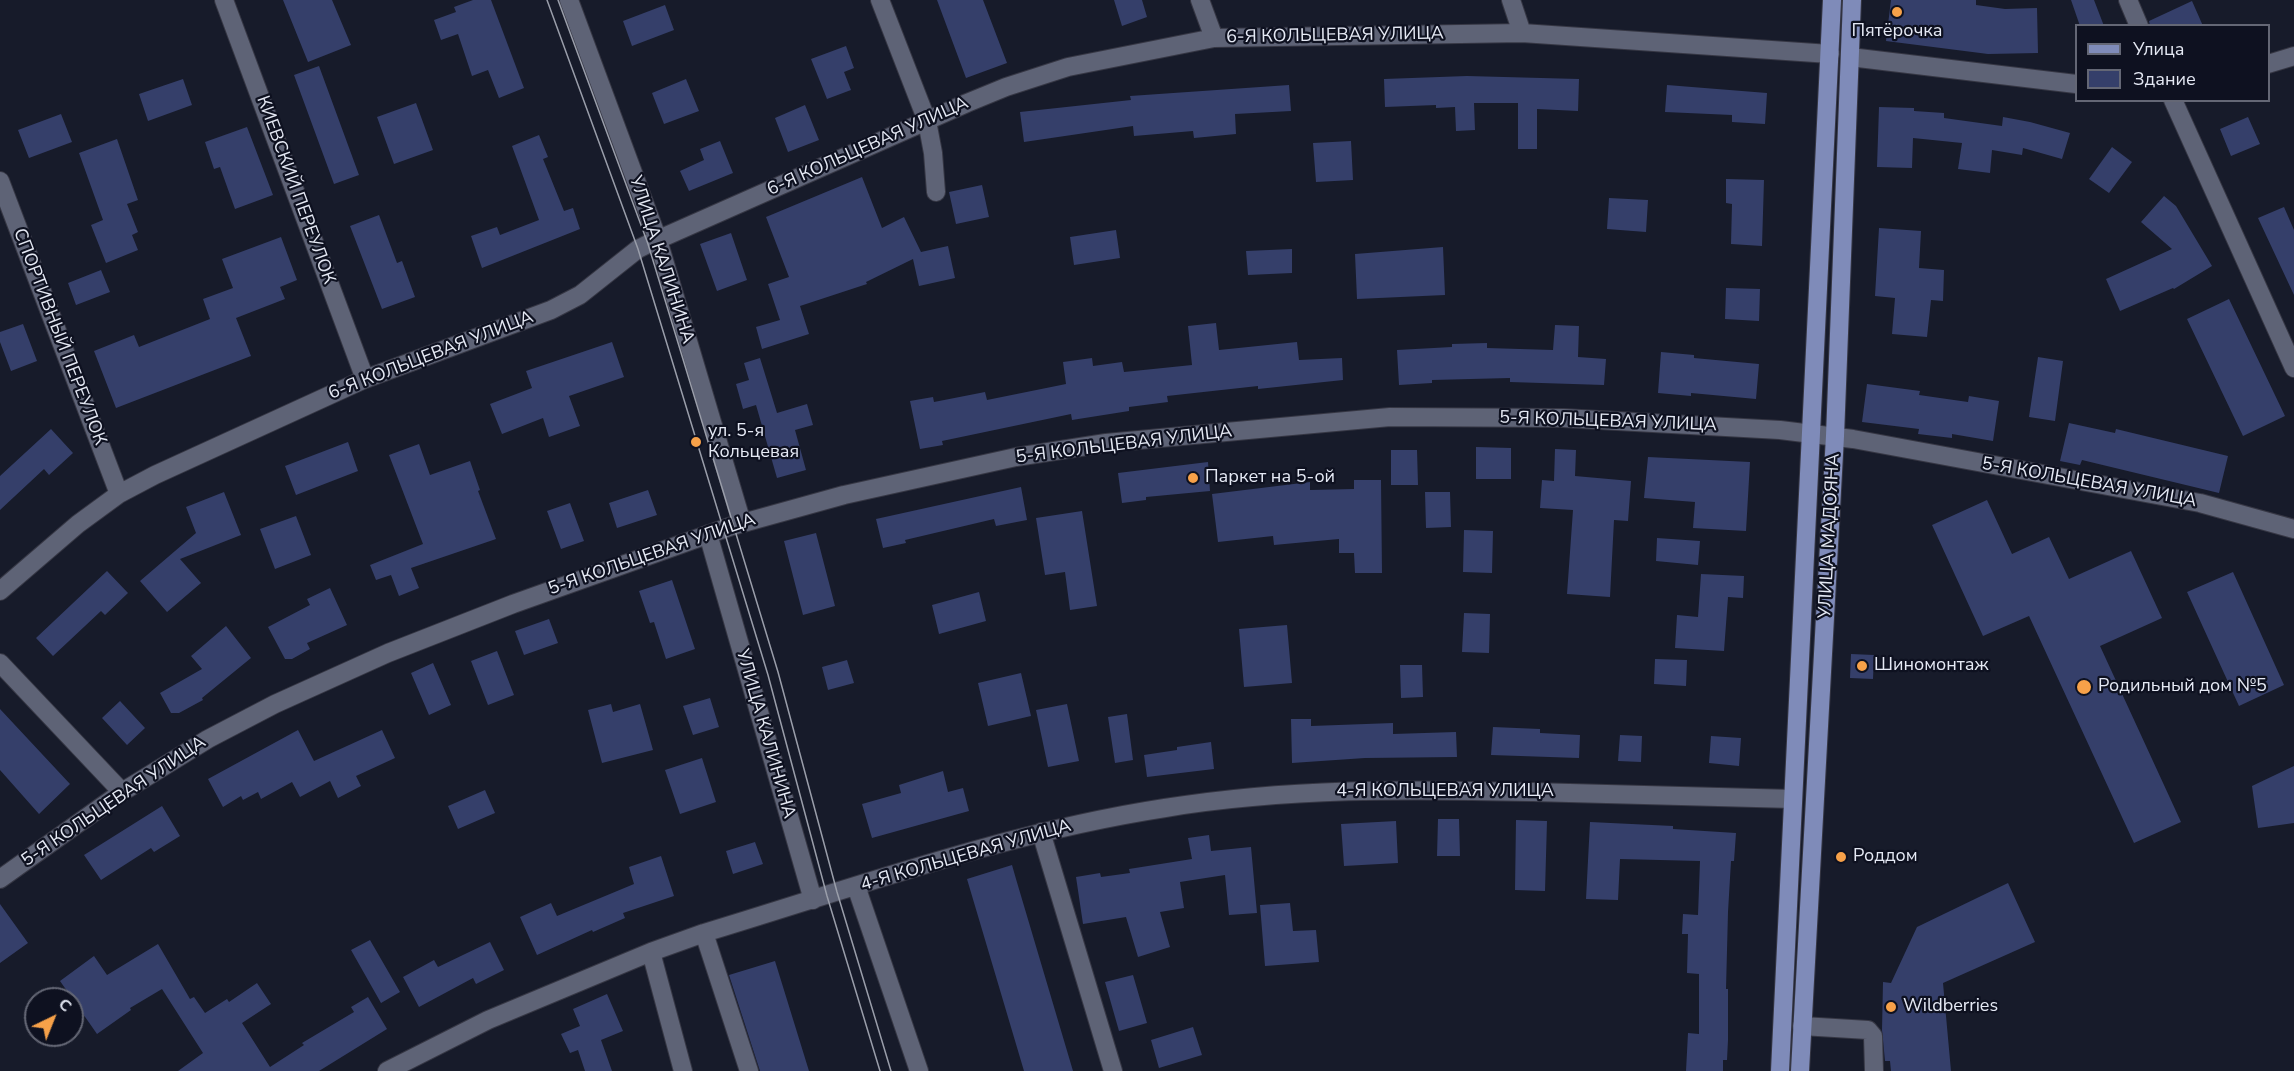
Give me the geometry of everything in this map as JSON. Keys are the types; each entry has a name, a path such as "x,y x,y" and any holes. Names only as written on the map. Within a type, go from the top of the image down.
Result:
{"main road":[{"name":"УЛИЦА МАДОЯНА","path":"1780,1071 1832,0"},
{"name":"УЛИЦА МАДОЯНА","path":"1800,1071 1835,436 1852,0"}],"street":[{"name":"КИЕВСКИЙ ПЕРЕУЛОК","path":"224,0 365,380"},
{"name":"УЛИЦА КАЛИНИНА","path":"569,0 658,240 742,523"},
{"path":"880,0 927,121 933,153 936,192"},
{"path":"1200,0 1214,38"},
{"path":"1511,0 1522,33"},
{"path":"2128,0 2138,24"},
{"name":"6-Я КОЛЬЦЕВАЯ УЛИЦА","path":"0,591 70,530 118,494 258,427 365,380 551,310 580,295 638,249 658,240 1006,87 1068,67 1214,38 1522,33 1830,54"},
{"path":"2270,63 2294,56"},
{"path":"1850,57 2075,84"},
{"path":"2174,102 2294,368"},
{"name":"СПОРТИВНЫЙ ПЕРЕУЛОК","path":"0,181 118,494"},
{"name":"5-Я КОЛЬЦЕВАЯ УЛИЦА","path":"0,879 122,792 208,739 275,704 388,653 513,604 742,523 844,495 1016,457 1106,443 1390,417 1563,418 1811,433 2200,503 2294,529"},
{"name":"УЛИЦА КАЛИНИНА","path":"708,534 813,900"},
{"path":"0,663 122,792"},
{"name":"4-Я КОЛЬЦЕВАЯ УЛИЦА","path":"387,1071 488,1020 651,952 704,933 1041,832 1165,808 1285,794 1429,789 1793,800"},
{"path":"1041,832 1113,1071"},
{"path":"856,886 919,1071"},
{"path":"704,933 749,1071"},
{"path":"651,952 683,1071"},
{"path":"1803,1026 1868,1029 1873,1036 1874,1071"}],"building":[{"path":"283,0 332,0 351,45 308,62"},
{"path":"473,0 491,0 524,88 499,98 488,70 472,76 458,34 441,40 434,20 456,12 454,7"},
{"path":"937,0 983,0 1007,63 966,78"},
{"path":"1114,0 1142,0 1147,17 1122,26"},
{"path":"1891,0 1976,0 1976,5 2005,9 2037,8 2038,53 1988,54 1886,41"},
{"path":"2071,0 2094,0 2103,24 2079,24"},
{"path":"2192,1 2202,24 2150,24 2149,21"},
{"path":"665,5 674,30 632,46 623,21"},
{"path":"846,46 854,68 844,72 851,90 827,99 811,59"},
{"path":"319,66 359,175 334,184 294,75"},
{"path":"1467,76 1579,79 1578,111 1537,109 1537,149 1518,149 1518,103 1474,103 1475,130 1456,131 1455,107 1436,108 1436,105 1385,107 1384,79"},
{"path":"183,79 192,105 148,121 139,94"},
{"path":"686,79 699,111 664,124 652,93"},
{"path":"1289,85 1291,111 1235,114 1236,134 1194,138 1193,131 1134,136 1133,126 1024,142 1020,112 1131,100 1130,96"},
{"path":"1667,85 1767,93 1765,124 1732,122 1732,115 1665,112"},
{"path":"416,103 433,150 394,164 377,117"},
{"path":"805,105 819,140 788,152 775,118"},
{"path":"1879,107 1914,108 1914,111 1944,113 1944,118 2002,126 2003,117 2070,133 2062,159 2023,148 2022,155 1992,150 1990,173 1958,169 1962,143 1913,138 1912,168 1877,167"},
{"path":"61,114 72,142 29,158 18,130"},
{"path":"2248,117 2260,144 2231,156 2220,129"},
{"path":"247,127 273,195 235,209 220,167 214,169 205,142"},
{"path":"539,135 548,157 543,159 564,211 573,208 580,229 482,268 471,236 497,227 500,235 539,220 512,146"},
{"path":"117,139 138,200 127,204 138,232 132,235 138,250 106,263 91,225 103,220 79,153"},
{"path":"720,141 733,173 689,191 680,171 704,160 700,149"},
{"path":"1351,141 1353,180 1316,182 1313,143"},
{"path":"2112,147 2132,162 2109,193 2089,179"},
{"path":"862,177 882,228 904,217 921,252 948,246 955,278 919,286 913,259 866,282 867,284 800,306 809,334 762,349 756,327 780,320 768,284 789,277 766,217"},
{"path":"1726,179 1764,180 1762,246 1731,244 1732,204 1726,203"},
{"path":"982,185 989,217 956,224 949,192"},
{"path":"2164,196 2176,206 2212,266 2174,289 2120,311 2106,279 2172,249 2141,222"},
{"path":"1609,198 1648,200 1646,232 1607,229"},
{"path":"2284,207 2294,230 2294,295 2258,218"},
{"path":"379,215 397,263 402,261 415,297 382,309 350,226"},
{"path":"1879,228 1921,231 1919,268 1944,270 1943,301 1931,300 1927,337 1892,334 1895,298 1875,296"},
{"path":"1116,230 1120,258 1074,265 1070,237"},
{"path":"731,233 747,280 717,291 700,244"},
{"path":"281,237 297,280 280,287 285,299 236,318 251,356 116,408 94,351 134,335 139,347 210,319 203,299 233,288 222,259"},
{"path":"1443,247 1445,295 1357,299 1355,254"},
{"path":"1292,249 1292,273 1248,275 1246,251"},
{"path":"101,270 110,292 76,305 68,283"},
{"path":"1726,288 1760,289 1759,321 1725,319"},
{"path":"2229,299 2285,416 2243,436 2187,319"},
{"path":"1216,323 1219,350 1297,342 1299,360 1342,358 1343,380 1167,396 1168,402 1129,407 1129,411 1072,420 1071,414 942,441 943,445 920,449 910,401 933,397 934,402 985,392 987,400 1066,384 1063,362 1092,358 1093,366 1122,362 1124,372 1192,365 1188,326"},
{"path":"23,324 37,361 11,371 0,342 0,332"},
{"path":"1555,325 1579,326 1578,357 1606,359 1604,385 1510,382 1510,378 1432,380 1432,383 1399,385 1397,350 1487,343 1487,348 1553,350"},
{"path":"612,342 624,377 569,396 580,426 549,437 543,418 502,434 490,404 532,388 526,371"},
{"path":"1661,352 1694,355 1694,358 1759,364 1756,399 1691,393 1691,396 1658,393"},
{"path":"2038,357 2063,361 2055,421 2029,417"},
{"path":"760,358 777,413 807,404 813,425 795,430 806,470 777,478 756,405 743,409 736,384 749,380 744,363"},
{"path":"1867,384 1920,391 1919,395 1968,402 1969,396 1999,401 1993,441 1952,434 1952,438 1918,434 1919,429 1862,422"},
{"path":"2069,423 2115,433 2116,429 2228,456 2219,493 2082,460 2080,465 2060,461"},
{"path":"51,429 73,453 49,475 44,469 0,510 0,476"},
{"path":"348,442 358,471 296,495 285,466"},
{"path":"419,444 430,475 470,461 480,490 478,491 496,539 411,568 419,588 399,596 391,575 376,580 370,565 423,544 389,455"},
{"path":"1476,447 1511,448 1511,479 1476,479"},
{"path":"1555,449 1576,450 1575,476 1631,481 1628,521 1614,520 1610,597 1567,594 1573,510 1540,508 1542,480 1554,481"},
{"path":"1391,450 1417,450 1418,485 1391,485"},
{"path":"1648,457 1750,462 1746,531 1693,528 1695,502 1644,498"},
{"path":"1208,462 1210,491 1146,497 1146,500 1122,503 1118,473"},
{"path":"1354,480 1381,480 1382,573 1355,573 1354,553 1339,553 1339,539 1274,545 1273,536 1218,542 1212,494 1310,482 1310,490 1354,489"},
{"path":"1021,487 1027,520 996,526 994,519 905,540 906,543 883,548 876,519"},
{"path":"648,490 657,515 617,528 609,503"},
{"path":"224,492 241,535 180,559 201,583 167,612 140,581 196,533 186,507"},
{"path":"1425,492 1450,492 1451,527 1426,528"},
{"path":"1987,500 2012,554 2049,537 2069,579 2131,551 2162,618 2100,646 2181,822 2134,843 2029,616 1983,636 1932,525"},
{"path":"570,503 584,541 561,549 547,511"},
{"path":"1082,511 1097,606 1070,610 1065,572 1045,575 1036,518"},
{"path":"296,516 311,555 275,569 260,529"},
{"path":"1464,530 1493,531 1492,573 1463,572"},
{"path":"816,533 835,606 803,615 784,541"},
{"path":"1657,538 1700,541 1698,565 1656,561"},
{"path":"107,571 128,593 105,615 101,611 53,656 36,638"},
{"path":"2233,572 2284,685 2239,706 2187,592"},
{"path":"1701,574 1744,576 1743,598 1728,597 1724,651 1675,648 1677,615 1698,617"},
{"path":"672,580 695,649 666,659 654,622 650,623 639,591"},
{"path":"330,588 347,625 307,643 310,649 292,659 285,659 268,627 310,605 307,599"},
{"path":"979,592 986,621 939,634 932,605"},
{"path":"1464,613 1490,614 1489,653 1462,652"},
{"path":"549,619 558,643 524,655 515,631"},
{"path":"1287,625 1292,683 1244,687 1239,629"},
{"path":"226,626 251,658 202,698 203,700 179,713 171,713 160,693 202,669 191,656"},
{"path":"497,651 514,695 488,705 471,661"},
{"name":"Шиномонтаж","path":"1851,654 1874,655 1873,679 1850,678"},
{"path":"1655,659 1687,660 1686,686 1654,684"},
{"path":"847,660 854,683 828,690 822,667"},
{"path":"433,663 451,705 429,715 411,673"},
{"path":"1400,665 1422,665 1423,697 1401,698"},
{"path":"1021,673 1031,716 988,726 978,683"},
{"path":"710,698 719,727 693,735 683,706"},
{"path":"120,701 145,728 127,745 102,718"},
{"path":"611,704 613,712 640,704 653,750 602,763 588,710"},
{"path":"1067,704 1079,761 1048,767 1036,710"},
{"path":"0,709 70,784 39,814 0,770"},
{"path":"1127,714 1133,760 1115,763 1108,717"},
{"path":"1291,719 1311,719 1311,726 1393,723 1393,734 1456,732 1457,757 1365,758 1292,763"},
{"path":"1493,727 1540,729 1540,733 1580,735 1579,758 1491,755"},
{"path":"298,730 314,761 382,730 395,758 356,776 361,786 338,798 330,781 300,797 292,782 261,799 258,792 243,800 241,796 223,807 208,779"},
{"path":"1620,735 1642,736 1641,762 1618,761"},
{"path":"1711,736 1741,738 1739,766 1709,763"},
{"path":"1211,742 1214,769 1147,777 1144,755"},
{"path":"702,758 716,802 680,814 665,770"},
{"path":"2294,766 2294,823 2258,828 2252,786"},
{"path":"943,771 948,792 963,788 969,811 872,838 862,804 901,793 899,785"},
{"path":"485,790 495,813 458,829 448,806"},
{"path":"162,806 180,836 154,852 151,848 101,880 84,855"},
{"path":"1438,819 1459,819 1460,856 1437,856"},
{"path":"1516,820 1547,821 1545,891 1515,890"},
{"path":"1396,821 1398,863 1344,866 1341,824"},
{"path":"1590,822 1673,826 1673,829 1736,833 1734,861 1731,861 1728,912 1726,989 1728,989 1728,1040 1727,1060 1723,1060 1723,1071 1686,1071 1688,1033 1699,1034 1699,974 1687,973 1688,934 1682,934 1683,914 1698,915 1700,861 1620,859 1618,900 1586,899"},
{"path":"1209,835 1211,851 1251,847 1257,913 1229,915 1225,875 1180,882 1184,908 1160,912 1170,947 1138,957 1126,917 1083,924 1076,877 1100,873 1101,877 1130,873 1129,869 1192,859 1188,838"},
{"path":"755,842 763,864 733,874 726,851"},
{"path":"661,856 674,896 623,913 625,918 537,955 520,917 551,903 557,916 634,884 629,867"},
{"path":"1012,865 1073,1071 1024,1071 967,879"},
{"path":"2008,883 2035,942 1943,983 1951,1071 1891,1071 1890,1061 1885,1061 1882,1030 1883,982 1891,983 1917,927"},
{"path":"1290,903 1293,931 1316,930 1319,962 1265,966 1260,905"},
{"path":"0,904 28,943 0,963"},
{"path":"370,940 400,992 381,1003 351,950"},
{"path":"490,942 504,970 476,984 473,978 419,1007 403,977 434,960 438,967"},
{"path":"158,944 190,999 194,997 205,1013 227,999 229,1002 257,983 271,1004 242,1023 270,1067 304,1045 302,1043 354,1012 351,1007 368,997 387,1029 319,1071 178,1071 203,1053 162,989 130,1008 131,1010 97,1034 84,1015 84,987 64,987 60,981 94,956 107,975"},
{"path":"775,961 809,1071 760,1071 729,975"},
{"path":"1133,975 1147,1023 1119,1031 1105,982"},
{"path":"607,994 623,1031 601,1040 612,1071 585,1071 578,1050 570,1053 561,1034 580,1026 573,1009"},
{"path":"1193,1027 1202,1055 1159,1068 1151,1040"}],"tram line":[{"path":"547,0 638,249 768,675 827,896 880,1071"},
{"path":"558,0 648,244 778,672 837,892 891,1071"}],"place":[{"name":"Пятёрочка","path":"1897,12"},
{"name":"ул. 5-я Кольцевая","path":"696,442"},
{"name":"Паркет на 5-ой","path":"1193,478"},
{"name":"Шиномонтаж","path":"1862,666"},
{"name":"Родильный дом №5","path":"2084,687"},
{"name":"Роддом","path":"1841,857"},
{"name":"Wildberries","path":"1891,1007"}]}
